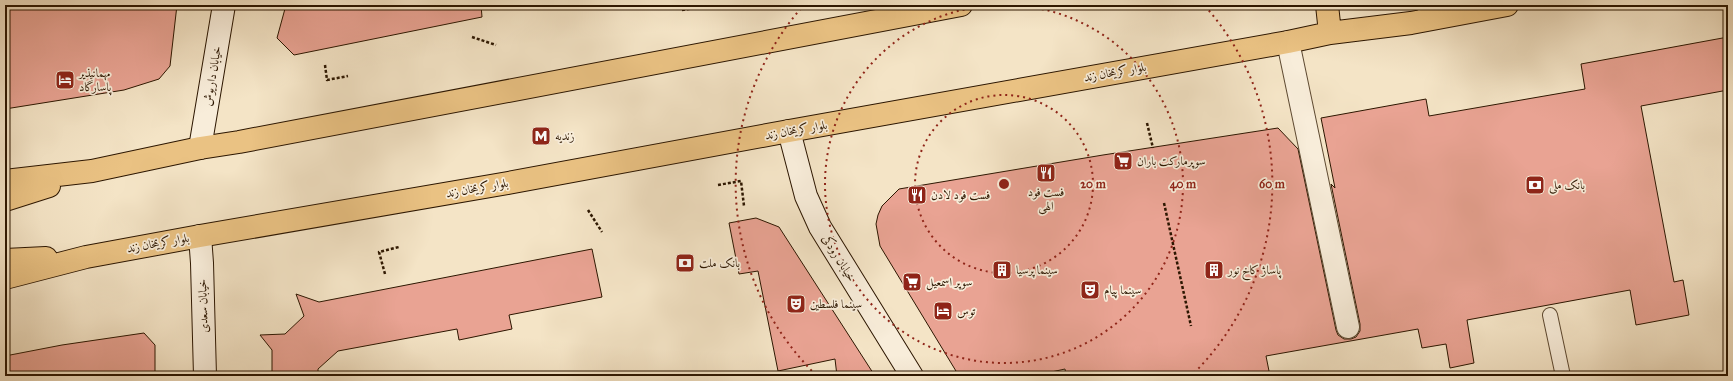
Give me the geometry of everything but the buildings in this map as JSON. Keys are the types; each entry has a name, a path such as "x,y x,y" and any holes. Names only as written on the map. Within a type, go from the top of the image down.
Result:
{"main road":[{"path":"5,181 92,171 200,148 239,142 900,11 961,5"},
{"path":"1327,5 1330,33"},
{"name":"بلوار کریمخان زند","path":"5,278 86,257 200,236 508,183 1288,42 1330,33 1411,23 1506,5"},
{"path":"5,200 92,171"},
{"name":"بلوار کریمخان زند","path":"5,260 86,257"}],"street":[{"name":"خیابان داریوش","path":"200,148 224,5"},
{"path":"1288,42 1348,327"},
{"name":"خیابان رودکی","path":"789,131 806,196 820,227 912,376"},
{"name":"خیابان سعدی","path":"200,236 205,376"}],"lane":[{"path":"1411,23 1440,5"},
{"path":"1550,315 1563,376"}],"path":[{"path":"682,10 712,5"},
{"path":"472,37 496,45"},
{"path":"324,65 327,80 348,76"},
{"path":"1147,123 1153,148"},
{"path":"718,185 740,181 744,206"},
{"path":"1164,203 1191,326"},
{"path":"588,210 602,232"},
{"path":"385,274 379,252 399,247"}],"place":[{"name":"مهمانپذیر پاسارگاد","path":"65,80"},
{"name":"زندیه","path":"541,136"},
{"name":"سوپرمارکت باران","path":"1123,161"},
{"name":"فست فود الهی","path":"1046,173"},
{"name":"بانک ملی","path":"1535,185"},
{"name":"فست فود لادن","path":"917,195"},
{"name":"بانک ملت","path":"685,263"},
{"name":"سینما پرسیا","path":"1002,270"},
{"name":"پاساژ کاخ نور","path":"1214,270"},
{"name":"سوپر اسمعیل","path":"912,282"},
{"name":"سینما پیام","path":"1090,290"},
{"name":"سینما فلسطین","path":"796,304"},
{"name":"توس","path":"943,311"}]}
